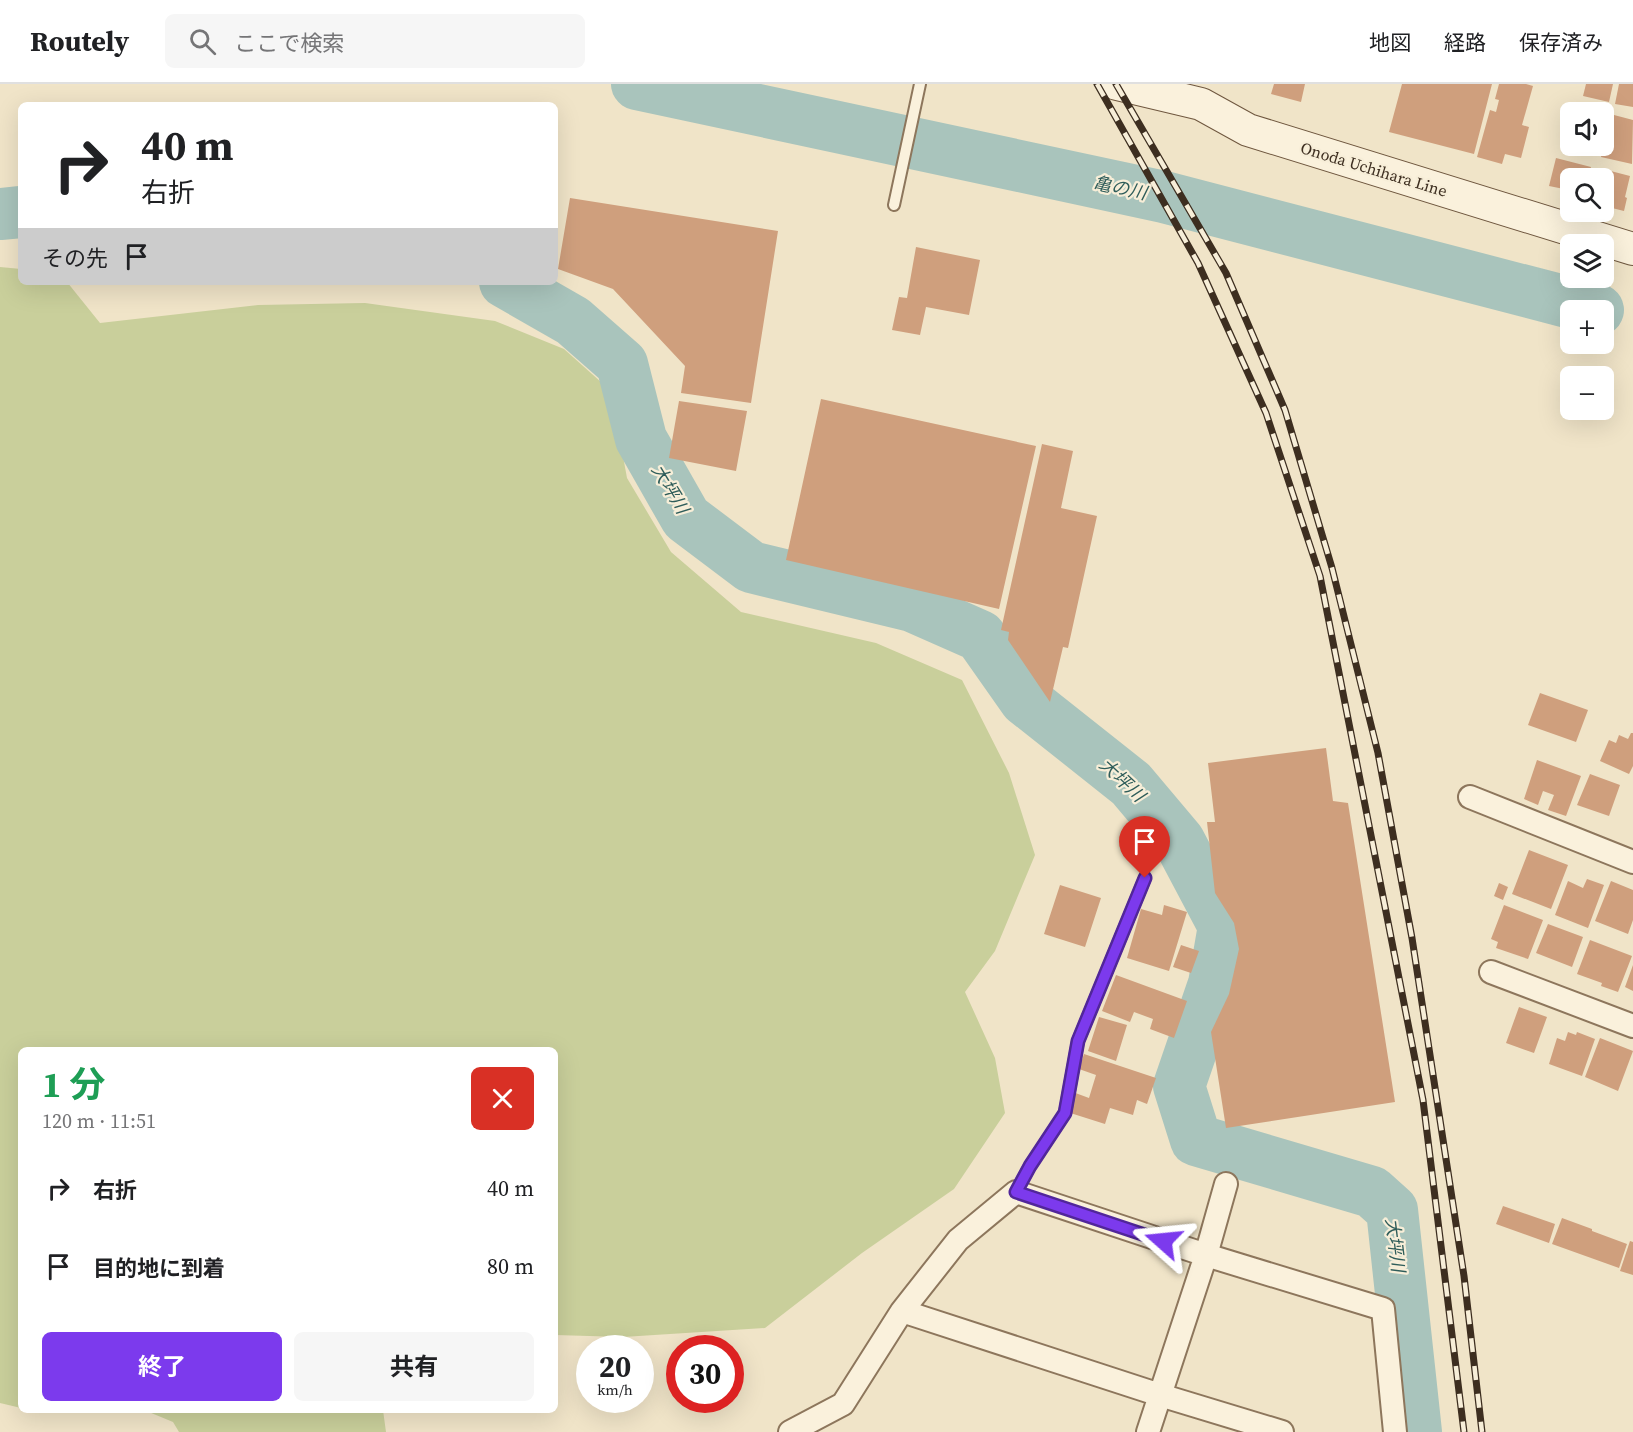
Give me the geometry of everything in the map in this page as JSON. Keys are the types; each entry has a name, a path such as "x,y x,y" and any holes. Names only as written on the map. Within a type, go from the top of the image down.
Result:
{"main road":[{"name":"Onoda Uchihara Line","path":"1117,84 1201,104 1248,130 1633,249"}],"street":[{"path":"1470,797 1633,862"},
{"path":"1491,972 1633,1026"},
{"path":"1148,1432 1206,1255 1226,1184"},
{"path":"790,1432 843,1404 902,1311 958,1240 1016,1192 1206,1255 1383,1309 1395,1432"},
{"path":"902,1311 1282,1432"}],"lane":[{"path":"894,205 920,84"},
{"path":"1016,1192 1030,1166 1065,1113 1078,1041 1145,878"}],"green space":[{"path":"0,267 18,269 18,285 69,285 100,323 258,305 365,303 495,321 564,349 611,391 627,478 671,552 741,612 876,643 962,680 1009,773 1035,855 995,951 965,992 995,1058 1005,1113 954,1189 862,1253 765,1328 654,1335 558,1335 558,1047 18,1047 18,1407 0,1403"},
{"path":"151,1413 383,1413 386,1432 179,1432 173,1422"}],"building":[{"path":"1274,84 1305,84 1301,102 1271,94"},
{"path":"1402,84 1492,84 1474,154 1389,132"},
{"path":"1499,84 1533,86 1522,125 1529,127 1521,158 1505,154 1502,164 1477,157 1490,110 1496,112 1499,100 1495,99"},
{"path":"1586,84 1613,84 1609,102 1583,96"},
{"path":"1619,84 1633,84 1633,107 1615,104"},
{"path":"1614,115 1633,120 1632,164 1601,157 1614,156"},
{"path":"1556,158 1591,167 1560,168 1560,188 1549,186"},
{"path":"1614,172 1630,176 1624,211 1614,208"},
{"path":"570,198 778,231 751,403 681,393 685,366 613,289 558,269"},
{"path":"916,247 980,260 969,315 926,307 920,335 892,330 899,297 907,298"},
{"path":"821,399 1036,446 999,609 786,560"},
{"path":"679,401 747,411 736,471 669,458"},
{"path":"1042,444 1073,451 1061,508 1097,516 1068,648 1063,647 1050,702 1008,640 1009,632 1001,630"},
{"path":"1540,693 1588,710 1576,742 1528,725"},
{"path":"1633,733 1633,766 1629,774 1600,761 1609,740 1616,743 1619,735 1628,739"},
{"path":"1326,748 1333,801 1348,803 1395,1102 1226,1128 1211,1032 1229,994 1239,949 1234,923 1215,893 1207,822 1215,822 1208,763"},
{"path":"1537,760 1581,776 1566,816 1548,810 1554,795 1543,791 1538,805 1524,799"},
{"path":"1590,774 1620,785 1609,816 1577,805"},
{"path":"1529,850 1568,865 1551,909 1512,894"},
{"path":"1587,879 1604,885 1588,928 1555,915 1568,881 1583,888"},
{"path":"1611,881 1633,890 1633,920 1628,934 1595,921"},
{"path":"1499,883 1508,887 1503,900 1494,896"},
{"path":"1060,885 1101,898 1085,947 1044,934"},
{"path":"1164,905 1187,912 1169,971 1127,958 1141,909 1162,915"},
{"path":"1504,905 1543,920 1528,959 1496,948 1498,942 1491,939"},
{"path":"1548,924 1583,937 1572,967 1536,953"},
{"path":"1590,940 1632,956 1618,992 1601,986 1602,983 1577,974"},
{"path":"1181,945 1199,951 1191,973 1173,967"},
{"path":"1633,965 1633,991 1625,987"},
{"path":"1116,975 1187,1001 1174,1038 1150,1029 1153,1019 1134,1012 1130,1022 1102,1011"},
{"path":"1519,1007 1547,1017 1534,1053 1506,1043"},
{"path":"1099,1017 1127,1025 1116,1061 1088,1051"},
{"path":"1568,1032 1576,1035 1577,1032 1595,1039 1582,1076 1549,1064 1557,1038 1565,1041"},
{"path":"1600,1038 1633,1051 1618,1091 1585,1077"},
{"path":"1084,1054 1156,1078 1147,1104 1137,1100 1133,1115 1110,1108 1105,1124 1064,1111 1070,1091 1089,1098 1096,1075 1079,1069"},
{"path":"1503,1206 1555,1224 1549,1243 1496,1224"},
{"path":"1562,1218 1627,1244 1619,1268 1552,1244"},
{"path":"1630,1241 1633,1242 1633,1275 1620,1271"}],"waterway":[{"name":"亀の川","path":"637,84 1164,197 1560,300"},
{"name":"大坪川","path":"0,214 18,212"},
{"name":"大坪川","path":"510,285 573,321 622,364 641,439 686,518 751,567 912,606 980,636 1025,700 1131,784 1179,841 1224,926 1214,984 1179,1086 1196,1140 1372,1192 1392,1210 1416,1432"}],"railway":[{"path":"1097,84 1198,263 1266,413 1320,576 1423,1100 1464,1432"},
{"path":"1116,84 1226,273 1285,410 1332,568 1378,753 1412,938 1464,1276 1482,1432"}],"route":[{"path":"1145,878 1078,1041 1065,1113 1030,1166 1016,1192 1163,1241"}]}
